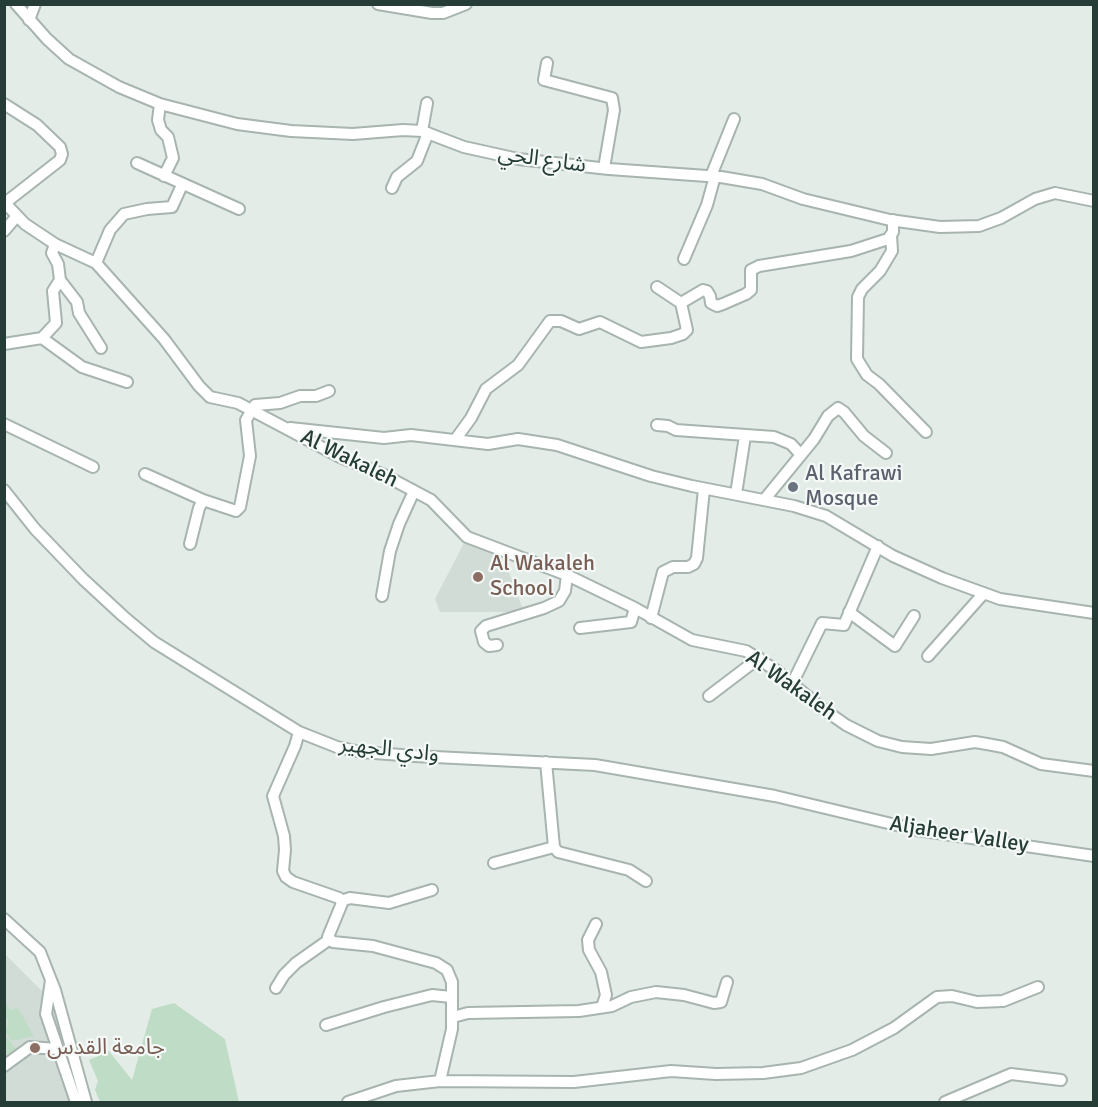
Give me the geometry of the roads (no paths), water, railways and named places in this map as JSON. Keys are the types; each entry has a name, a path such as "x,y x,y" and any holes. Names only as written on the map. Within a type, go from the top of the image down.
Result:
{"street":[{"name":"شارع الحي","path":"16,4 69,59 119,87 160,104 237,124 291,131 353,134 403,130 425,132 464,147 518,159 713,176 762,184 803,199 893,220 940,227 979,226 1001,218 1035,199 1055,193 1094,201"},
{"path":"29,20 35,4"},
{"path":"378,4 432,13 443,13 466,4"},
{"path":"547,63 544,80 612,98 614,110 604,168"},
{"path":"392,188 397,177 417,161 425,132 427,103"},
{"path":"4,104 37,125 60,147 62,154 60,160 5,203 25,224 55,244 96,263 110,230 124,214 172,207 182,184"},
{"path":"160,104 158,120 161,130 168,137 173,158 164,176"},
{"path":"684,259 706,205 713,176 734,119"},
{"path":"137,163 239,209"},
{"path":"4,231 17,216"},
{"path":"681,303 703,290 710,296 711,303 717,306 723,304 751,290 751,270 759,266 851,250 888,239 893,232 893,220"},
{"path":"891,235 892,251 880,271 862,289 858,297 857,359 867,375 879,384 926,432"},
{"path":"55,244 52,253 58,264 60,279 77,302 79,313 101,348"},
{"name":"Al Wakaleh","path":"96,263 164,339 210,397 238,403 340,457 384,475 414,491 430,500 467,537 567,575 635,608 692,640 746,651 759,658 846,725 878,741 902,747 931,749 975,742 1003,747 1014,754 1041,764 1094,771"},
{"path":"4,344 42,338 56,323 53,291 60,279"},
{"path":"455,440 471,418 486,389 518,365 550,321 561,321 579,329 600,322 641,342 683,334 687,330 687,323 681,303 657,287"},
{"path":"42,338 82,367 127,381"},
{"path":"144,474 203,500 236,511 240,507 250,456 246,420 251,410 255,405 280,403 300,396 316,396 329,391"},
{"path":"764,500 814,439 828,416 838,408 864,436 886,453"},
{"path":"4,424 93,467"},
{"path":"657,425 676,429 774,437 791,444 801,455"},
{"path":"284,427 384,438 411,435 488,444 518,439 557,445 651,476 826,516 878,546 942,578 999,599 1094,613"},
{"path":"736,494 745,436"},
{"path":"651,618 663,572 673,567 688,567 694,564 697,558 704,489"},
{"name":"وادي الجهير","path":"4,490 35,529 123,616 154,642 299,732 337,747 361,752 595,765 775,796 825,809"},
{"path":"382,596 390,551 414,491"},
{"path":"190,544 203,500"},
{"path":"792,684 822,623 844,624 878,546"},
{"path":"497,645 489,646 484,642 481,631 494,623 560,601 565,591 567,575"},
{"path":"928,656 984,593"},
{"path":"580,628 631,622 635,608"},
{"path":"849,612 895,646 914,616"},
{"path":"710,696 759,658"},
{"path":"299,732 273,796 284,836 283,871 286,877 293,882 339,898 341,901"},
{"path":"546,762 554,847 558,852 629,870 646,881"},
{"name":"Aljaheer Valley","path":"825,809 917,830 1094,856"},
{"path":"494,863 554,847"},
{"path":"432,890 389,903 350,898 341,901 327,936 333,942 373,946 436,963 447,970 452,982 453,1017 440,1081"},
{"path":"4,919 40,952 51,980 86,1102"},
{"path":"596,924 588,940 589,950 601,972 606,995 602,1007"},
{"path":"276,988 296,963 330,939"},
{"path":"51,980 46,1014 76,1102"},
{"path":"453,1017 468,1013 579,1011 612,1006 656,992 684,995 714,1003 721,1002 727,982"},
{"path":"348,1102 396,1086 440,1081 574,1082 671,1071 716,1074 801,1068 852,1050 883,1034 937,997 952,996 977,1002 1003,1001 1038,987"},
{"path":"326,1025 384,1006 432,994 451,997"},
{"path":"4,1066 30,1047 57,1049"},
{"path":"945,1102 1011,1074 1061,1080"}],"place":[{"name":"Al Kafrawi Mosque","path":"793,487"},
{"name":"Al Wakaleh School","path":"478,577"},
{"name":"جامعة القدس","path":"35,1048"}]}
